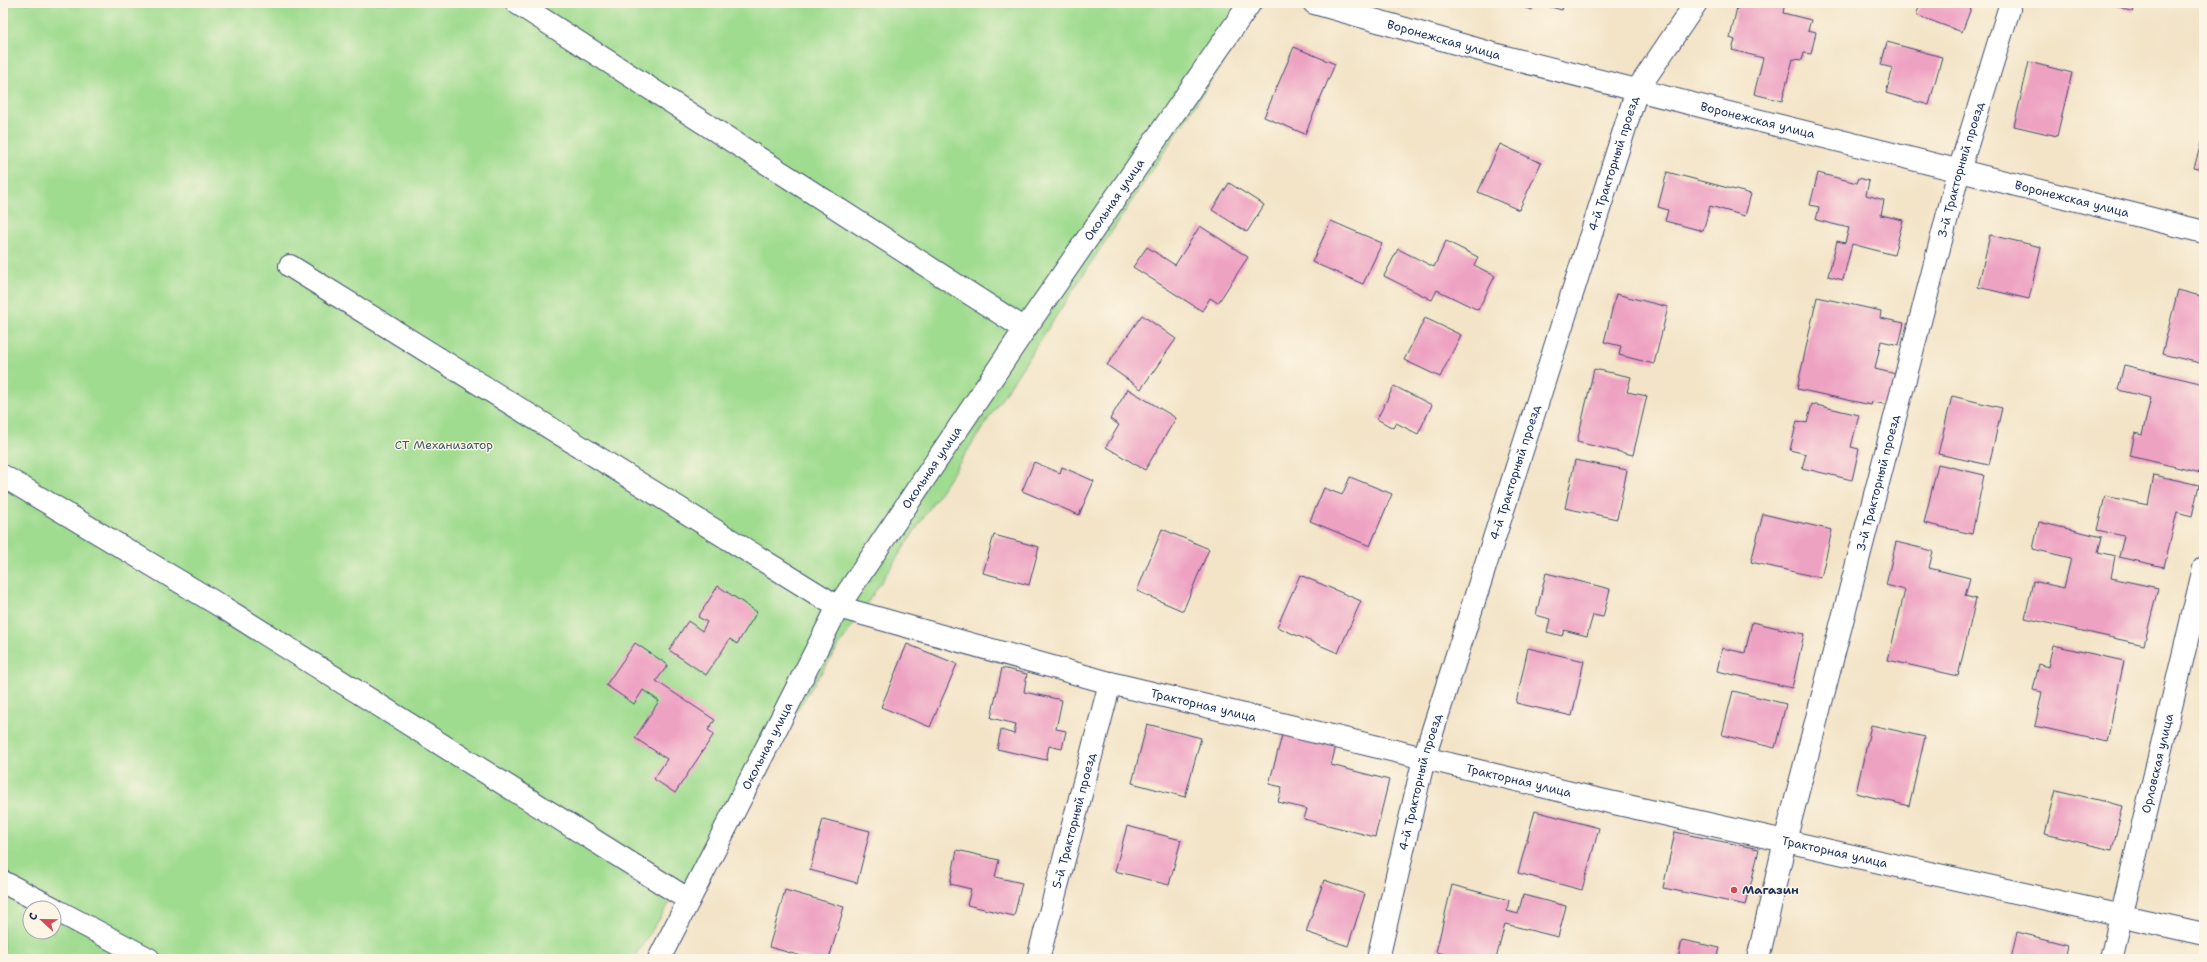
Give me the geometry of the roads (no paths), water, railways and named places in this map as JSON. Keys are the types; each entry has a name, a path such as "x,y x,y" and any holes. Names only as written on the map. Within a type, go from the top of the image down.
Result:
{"street":[{"path":"517,3 1025,329"},
{"name":"Окольная улица","path":"659,959 838,607 1025,329 1250,3"},
{"name":"Воронежская улица","path":"1314,3 1501,56 2204,232"},
{"name":"4-й Тракторный проезд","path":"1378,959 1424,758 1637,90 1696,3"},
{"name":"3-й Тракторный проезд","path":"1758,959 1785,841 1959,171 2009,9"},
{"name":"Тракторная улица","path":"290,266 838,607 1110,683 1596,799 2204,934"},
{"path":"3,476 224,608 689,900"},
{"name":"Орловская улица","path":"2111,959 2204,568"},
{"name":"5-й Тракторный проезд","path":"1038,959 1110,683"},
{"path":"3,882 38,900"},
{"path":"62,913 150,959"}],"place":[{"name":"Магазин","path":"1734,890"}],"park label":[{"name":"СТ Механизатор","path":"444,445"}]}
